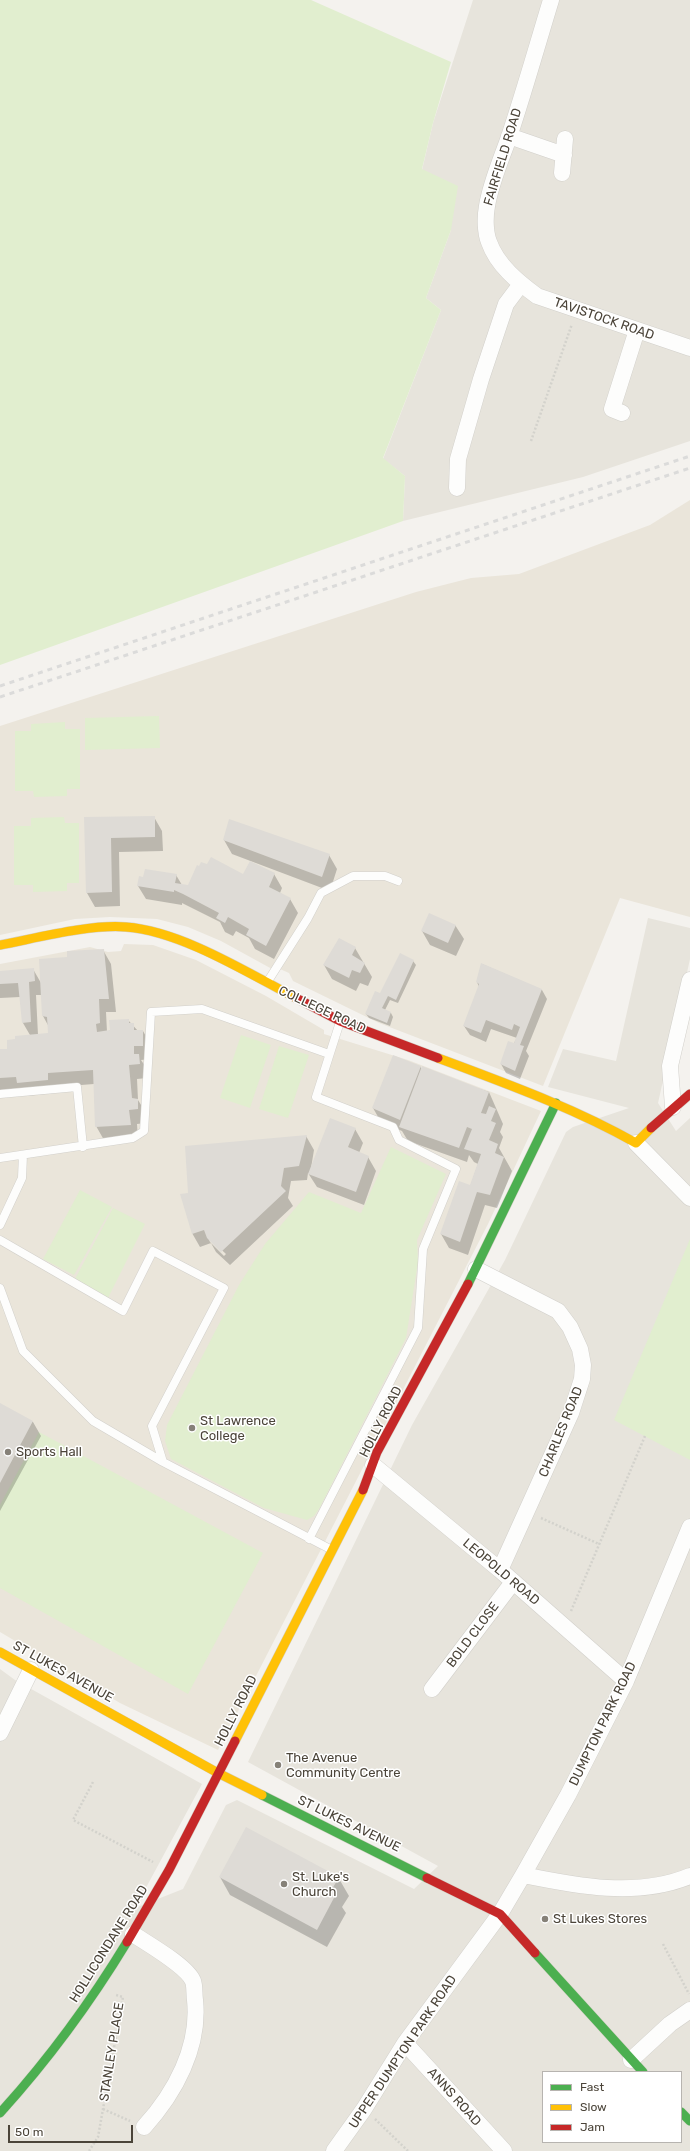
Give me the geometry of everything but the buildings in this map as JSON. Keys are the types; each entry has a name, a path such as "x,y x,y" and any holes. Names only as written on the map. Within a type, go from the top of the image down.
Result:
{"street":[{"name":"FAIRFIELD ROAD","path":"521,284 499,261 489,242 486,225 486,208 493,180 509,136 551,0"},
{"path":"509,136 564,155"},
{"path":"562,173 565,139"},
{"path":"457,488 458,459 480,379 506,304 521,284"},
{"name":"TAVISTOCK ROAD","path":"521,284 537,296 690,348"},
{"path":"622,413 612,409 637,330"},
{"name":"COLLEGE ROAD","path":"0,945 83,930 126,927 156,933 184,942 237,967 266,984 340,1021 556,1103 595,1120 636,1143 690,1198"},
{"path":"673,1107 670,1066 690,980"},
{"path":"636,1143 673,1107 690,1094"},
{"name":"HOLLY ROAD","path":"218,1773 368,1480 377,1452 476,1269 556,1103"},
{"name":"CHARLES ROAD","path":"476,1269 558,1311 570,1327 580,1349 583,1365 578,1395 528,1512 500,1570"},
{"name":"LEOPOLD ROAD","path":"373,1465 500,1570 626,1681"},
{"name":"DUMPTON PARK ROAD","path":"500,1914 568,1795 626,1681 690,1527"},
{"name":"BOLD CLOSE","path":"432,1689 513,1582"},
{"name":"ST LUKES AVENUE","path":"0,1652 218,1773 500,1914 641,2071"},
{"path":"0,1733 31,1670"},
{"name":"HOLLICONDANE ROAD","path":"0,2113 36,2074 100,1987 133,1934 169,1870 218,1773"},
{"path":"523,1875 557,1882 617,1888 650,1886 690,1876"},
{"name":"UPPER DUMPTON PARK ROAD","path":"334,2151 364,2109 405,2043 500,1914"},
{"path":"133,1934 179,1966 193,1981 196,2011 192,2044 186,2064 172,2091 144,2127"},
{"path":"631,2060 670,2024 690,2010"},
{"name":"ANNS ROAD","path":"405,2043 504,2151"},
{"path":"682,2113 690,2121"}],"lane":[{"path":"266,984 308,918 321,893 352,876 385,876 398,880"},
{"path":"0,1158 83,1147 133,1138 144,1132 151,1012 202,1009 329,1054"},
{"path":"309,1538 418,1328 423,1249 456,1169 399,1140 393,1127 316,1097 340,1021"},
{"path":"0,1094 78,1087 83,1147"},
{"path":"0,1225 22,1178 23,1155"},
{"path":"0,1240 123,1311 153,1251 224,1288 152,1426 163,1462"},
{"path":"0,1288 23,1351 93,1421 163,1462 332,1550"}],"path":[{"path":"530,440 576,310"},
{"path":"564,1626 645,1436"},
{"path":"528,1512 598,1544"},
{"path":"93,1782 73,1820 169,1870"},
{"path":"663,1944 690,1995"},
{"name":"STANLEY PLACE","path":"89,2151 98,2137 123,1997 100,1987"},
{"path":"364,2109 408,2151"},
{"path":"103,2110 144,2127"}],"shaded area":[{"path":"473,0 690,0 690,441 583,477 403,521 405,476 383,459 441,310 426,298 451,230 422,170 433,123"},
{"path":"690,500 690,917 620,898 543,1086 379,1023 293,981 289,973 280,969 272,969 221,941 188,927 157,919 110,917 75,919 0,935 0,726 416,592 471,578 519,574 650,525"},
{"path":"648,918 690,928 690,959 658,1103 676,1131 690,1118 690,2151 0,2151 0,1669 15,1680 202,1784 135,1908 183,1889 226,1805 237,1800 414,1889 438,1866 248,1762 412,1425 505,1260 566,1132 573,1127 629,1108 548,1087 563,1049 616,1061"},
{"name":"St Lawrence College","path":"124,944 153,945 196,960 266,996 324,1030 324,1034 408,1060 541,1111 488,1224 218,1750 120,1703 0,1632 0,964 90,947 108,952 121,951"}],"green space":[{"path":"0,0 311,0 451,62 433,123 422,169 458,186 451,230 426,298 441,310 383,458 405,476 403,521 0,665"},
{"path":"159,716 160,748 85,750 85,718"},
{"path":"65,722 65,729 80,729 80,789 67,789 67,796 34,797 33,791 15,791 15,731 31,731 31,724"},
{"path":"64,817 65,823 79,823 79,883 67,883 67,891 33,892 33,885 14,885 14,826 31,826 31,818"},
{"path":"241,1035 271,1045 250,1108 220,1098"},
{"path":"279,1046 309,1055 288,1118 259,1109"},
{"path":"391,1147 446,1174 417,1240 418,1262 406,1338 319,1509 314,1516 307,1520 264,1508 171,1459 165,1441 167,1425 239,1285 265,1244 309,1192 361,1213"},
{"path":"80,1190 112,1207 74,1275 43,1259"},
{"path":"113,1208 145,1224 108,1298 75,1279"},
{"path":"690,1239 690,1460 614,1420"},
{"path":"39,1432 263,1553 188,1694 0,1588 0,1505"}],"railway":[{"path":"0,686 690,456"},
{"path":"0,697 690,468"}],"traffic: fast":[{"path":"468,1284 556,1103"},
{"path":"262,1795 427,1878"},
{"path":"0,2113 52,2052 83,2009 127,1942"},
{"path":"535,1953 642,2071"},
{"path":"682,2113 690,2121"}],"traffic: slow":[{"path":"0,945 63,932 96,928 126,927 147,930 169,936 214,955 296,998"},
{"path":"438,1058 563,1107 636,1143 651,1128"},
{"path":"235,1741 363,1490"},
{"path":"0,1652 218,1773 262,1795"}],"traffic: jam":[{"path":"296,998 340,1021 438,1058"},
{"path":"651,1128 690,1094"},
{"path":"363,1490 377,1452 468,1284"},
{"path":"127,1942 169,1870 235,1741"},
{"path":"427,1878 500,1914 535,1953"}],"place":[{"name":"St Lawrence College","path":"192,1428"},
{"name":"Sports Hall","path":"8,1452"},
{"name":"The Avenue Community Centre","path":"278,1765"},
{"name":"St. Luke's Church","path":"284,1884"},
{"name":"St Lukes Stores","path":"545,1919"}]}
